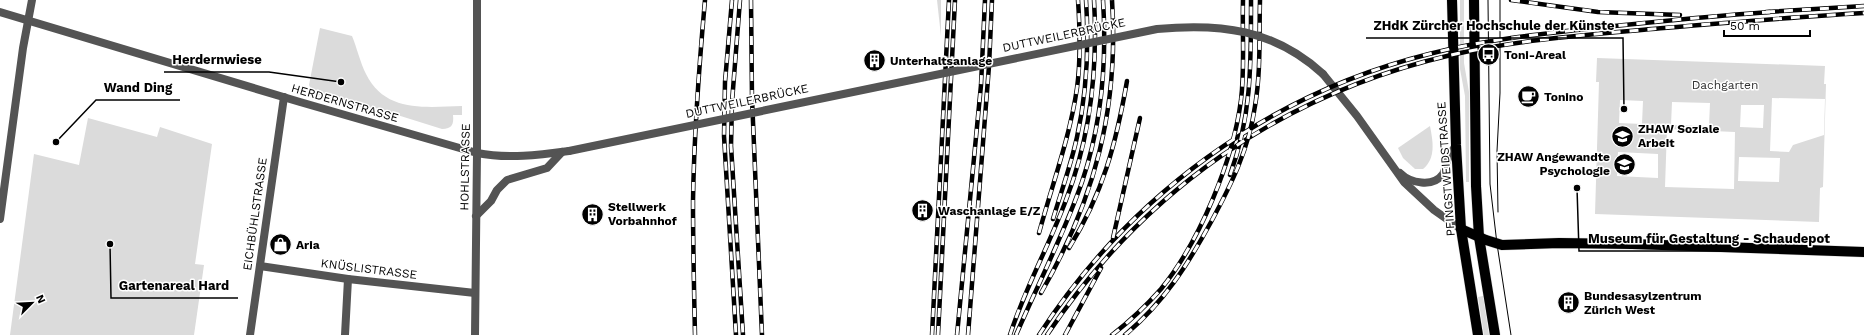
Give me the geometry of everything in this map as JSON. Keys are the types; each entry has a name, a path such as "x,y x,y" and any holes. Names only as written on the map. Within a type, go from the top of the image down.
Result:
{"main road":[{"name":"PFINGSTWEIDSTRASSE","path":"1452,0 1456,145 1461,229 1478,335"},
{"path":"1474,0 1474,166 1479,238 1495,335"},
{"path":"1461,229 1479,238 1497,244 1508,245 1559,243 1632,244 1864,252"}],"street":[{"path":"0,219 32,0"},
{"name":"HOHLSTRASSE","path":"475,335 477,0"},
{"name":"HERDERNSTRASSE","path":"0,12 477,153"},
{"name":"DUTTWEILERBRÜCKE","path":"477,153 495,156 532,155 566,151 1128,34 1157,29 1204,26 1232,29 1267,38 1305,59 1323,74 1342,96 1386,159 1415,194 1461,229"},
{"name":"EICHBÜHLSTRASSE","path":"250,335 284,97"},
{"path":"1386,159 1404,176 1411,180 1422,183 1430,182 1438,179 1444,172 1449,157 1456,145"},
{"path":"476,216 491,201 497,190 507,180 547,168 566,151"},
{"name":"KNÜSLISTRASSE","path":"260,266 348,279 475,293"},
{"path":"345,335 348,279"}],"green space":[{"path":"937,0 941,0 941,36"},
{"path":"1460,0 1464,0 1464,63 1469,92 1469,182 1466,182 1465,96 1460,69"},
{"path":"320,28 352,36 366,74 374,87 384,96 395,102 421,107 462,106 462,115 453,115 452,125 448,128 442,129 375,108 355,106 313,93 309,85"},
{"name":"Dachgarten","path":"1597,58 1825,66 1824,84 1826,84 1823,187 1820,188 1819,222 1595,214 1599,82 1596,82","holes":["1772,98 1825,99 1824,135 1793,145 1789,152 1770,151","1620,100 1643,101 1642,124 1619,123","1672,102 1710,103 1709,126 1671,125","1741,105 1764,105 1763,128 1740,127","1667,129 1735,132 1734,189 1665,187","1618,152 1658,154 1658,178 1617,176","1739,157 1780,158 1779,182 1738,181"]},
{"path":"88,118 157,137 160,127 212,144 195,264 204,265 194,335 10,335 34,154 79,165"},
{"path":"1430,126 1433,144 1432,155 1427,165 1423,169 1415,169 1403,158 1398,148"},
{"path":"1483,296 1489,335 1484,335 1478,297"}],"tram line":[{"path":"1488,0 1490,184 1497,244 1511,335"},
{"path":"1498,212 1497,151 1500,93 1500,0"}],"railway":[{"path":"695,335 693,201 697,100 705,0"},
{"path":"732,0 725,82 724,136 736,335"},
{"path":"740,0 732,102 731,146 743,335"},
{"path":"751,0 752,98 762,335"},
{"path":"932,335 949,0"},
{"path":"938,335 955,0"},
{"path":"957,335 981,85 985,0"},
{"path":"968,335 989,66 992,0"},
{"path":"1039,233 1074,106 1077,88 1080,44 1078,0"},
{"path":"1053,219 1075,147 1083,103 1087,52 1086,0"},
{"path":"1010,335 1075,176 1091,102 1095,51 1094,0"},
{"path":"1016,335 1067,221 1089,160 1102,92 1104,46 1103,0"},
{"path":"1041,293 1060,258 1076,223 1089,187 1099,152 1107,115 1111,78 1113,40 1112,0"},
{"path":"1112,335 1138,313 1161,289 1189,248 1213,199 1231,149 1241,100 1243,63 1243,0"},
{"path":"1230,175 1243,131 1249,89 1251,0"},
{"path":"1125,335 1152,310 1184,268 1211,222 1244,152 1252,122 1257,93 1260,0"},
{"path":"1511,0 1598,12 1680,15"},
{"path":"1766,12 1864,6"},
{"path":"1039,335 1075,285 1115,238 1159,196 1207,157 1259,124 1313,95 1370,72 1429,54 1470,45 1574,30 1770,12"},
{"path":"1047,335 1085,283 1127,236 1172,193 1222,156 1274,123 1330,95 1389,72 1451,55 1501,45 1627,31 1864,13"},
{"path":"1069,248 1091,208 1107,168 1118,126 1127,81"},
{"path":"1113,238 1140,118"},
{"path":"1065,335 1101,268"}],"place":[{"name":"Toni-Areal","path":"1489,55"},
{"name":"Unterhaltsanlage","path":"874,61"},
{"name":"Herdernwiese","path":"341,82"},
{"name":"Tonino","path":"1529,97"},
{"name":"ZHdK Zürcher Hochschule der Künste","path":"1624,109"},
{"name":"ZHAW Soziale Arbeit","path":"1623,136"},
{"name":"Wand Ding","path":"56,142"},
{"name":"ZHAW Angewandte Psychologie","path":"1625,164"},
{"name":"Museum für Gestaltung - Schaudepot","path":"1577,188"},
{"name":"Waschanlage E/Z","path":"923,211"},
{"name":"Stellwerk Vorbahnhof","path":"593,214"},
{"name":"Gartenareal Hard","path":"110,244"},
{"name":"Aria","path":"281,245"},
{"name":"Bundesasylzentrum Zürich West","path":"1568,303"}]}
